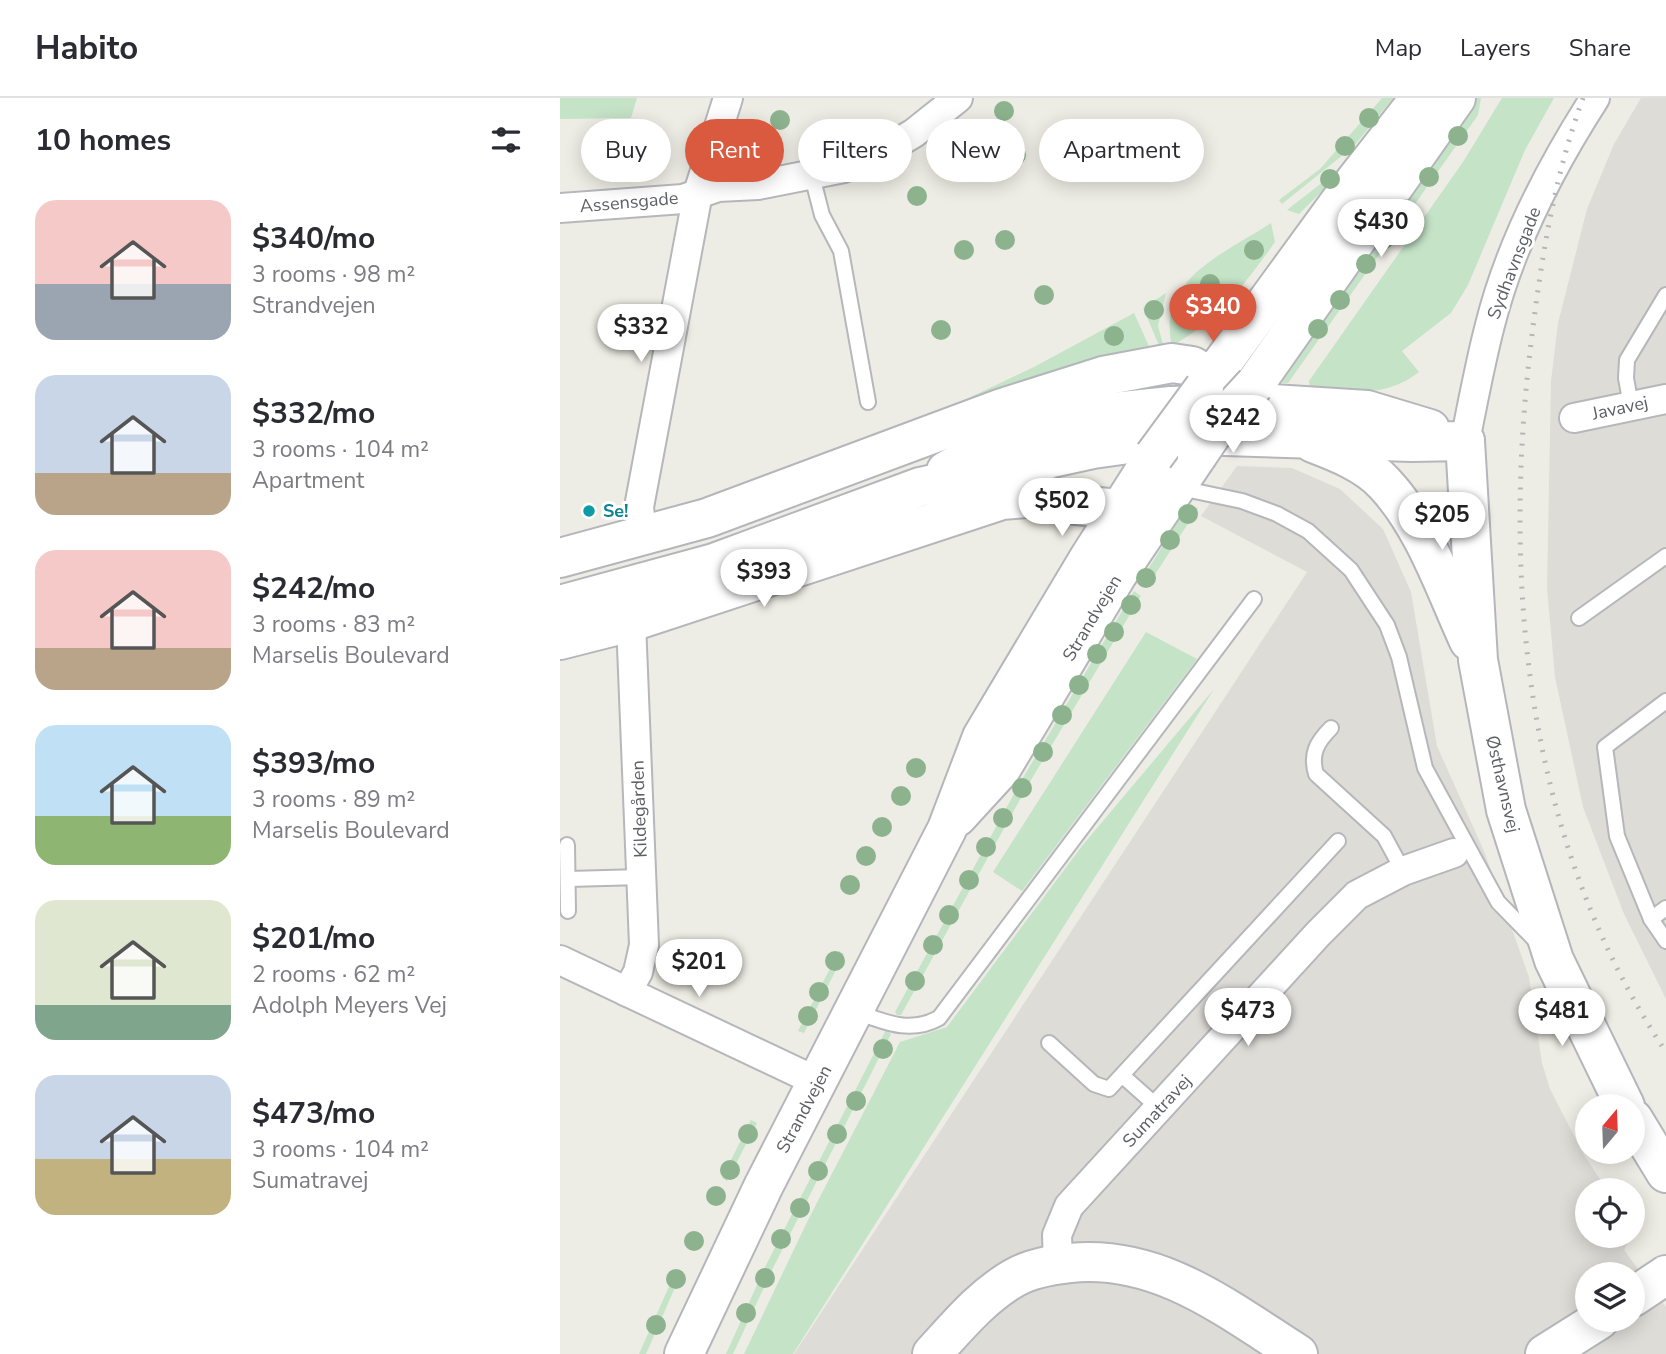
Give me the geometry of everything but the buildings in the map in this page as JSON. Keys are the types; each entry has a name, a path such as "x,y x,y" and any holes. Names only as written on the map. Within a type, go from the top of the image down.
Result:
{"street":[{"path":"642,537 639,507 698,194 728,98"},
{"name":"Assensgade","path":"912,135 958,98"},
{"name":"Strandvejen","path":"947,829 1001,769 1165,481 1355,181 1420,98"},
{"name":"Strandvejen","path":"684,1354 764,1185 947,829 982,737 1097,544 1120,509 1165,481 1197,456 1222,391 1455,98"},
{"name":"Sydhavnsgade","path":"1465,440 1490,323 1521,234 1567,142 1595,98"},
{"name":"Assensgade","path":"560,208 683,199 718,187 798,178"},
{"path":"1172,363 1218,329 1298,237 1355,181"},
{"path":"560,558 707,517 1002,408 1103,376 1172,363 1192,366 1222,391"},
{"name":"Javavej","path":"1574,418 1666,399"},
{"path":"920,486 994,443 1041,425 1085,415 1171,406 1256,403 1367,410 1465,440"},
{"path":"560,605 714,562 920,486 1150,439 1193,435 1295,436 1412,442 1465,440"},
{"path":"1295,436 1341,453 1384,481 1416,528 1478,660"},
{"name":"Østhavnsvej","path":"1465,440 1478,660 1506,810 1555,960 1619,1094"},
{"path":"560,640 631,622 1002,499 1050,496 1076,505 1120,509"},
{"path":"1076,505 1090,525 1097,544"},
{"name":"Kildegården","path":"627,992 638,972 644,945 631,622"},
{"name":"Sumatravej","path":"1058,1265 1057,1235 1069,1206 1356,895 1403,871 1454,853"},
{"path":"560,960 818,1082"},
{"path":"1645,1139 1666,1173"},
{"path":"932,1354 999,1287 1037,1268 1104,1262 1151,1270 1199,1292 1298,1354"},
{"path":"1645,1289 1666,1275"},
{"path":"1545,1354 1580,1332"}],"lane":[{"path":"814,182 822,215 841,251 868,402"},
{"path":"1631,406 1626,378 1627,360 1666,295"},
{"path":"1165,481 1242,501 1277,514 1308,531 1351,570 1387,625 1399,657 1425,768 1445,808 1498,902 1555,960"},
{"path":"1579,618 1666,556"},
{"path":"855,1012 899,1027 924,1026 939,1018 1254,599"},
{"path":"1666,701 1605,747 1617,836 1651,919 1666,942"},
{"path":"1331,728 1315,749 1312,762 1316,774 1384,836 1403,871"},
{"path":"1049,1043 1094,1084 1109,1089 1124,1077 1338,841"},
{"path":"567,845 568,911"},
{"path":"568,879 642,877"},
{"path":"1651,919 1666,908"},
{"path":"1124,1077 1160,1109"}],"shaded area":[{"path":"1641,98 1666,98 1666,999 1624,914 1583,807 1555,677 1547,588 1551,381 1558,323 1587,209 1614,144"},
{"path":"1237,466 1292,468 1340,489 1383,529 1411,592 1437,746 1484,851 1529,977 1542,1063 1550,1089 1575,1138 1575,1164 1590,1164 1599,1178 1575,1178 1575,1248 1625,1248 1633,1262 1575,1262 1575,1332 1645,1332 1645,1278 1666,1307 1666,1354 794,1354 1307,572 1201,516"}],"green space":[{"path":"560,98 637,98 631,118 560,119"},
{"path":"1382,98 1393,98 1354,146 1282,204 1279,200 1320,169"},
{"path":"1474,98 1481,98 1478,115 1288,383 1277,382"},
{"path":"1502,98 1554,98 1525,150 1468,285 1451,313 1402,351 1419,372 1381,390 1310,391 1309,381 1463,162"},
{"path":"1359,154 1299,214 1287,210"},
{"path":"1271,223 1275,242 1241,287 1203,325 1172,346 1170,323 1174,303 1184,286 1215,258"},
{"path":"1166,293 1158,326 1164,348 1161,350 1143,308"},
{"path":"1134,313 1152,353 935,414 1034,367"},
{"path":"1187,507 1198,508 1147,587 1140,582"},
{"path":"1068,553 1073,556 980,713 974,710"},
{"path":"1134,591 1141,596 1028,785 901,1015 897,1015 895,1012 1021,781"},
{"path":"1146,632 1197,659 1022,891 993,872"},
{"path":"1214,689 793,1354 744,1354 808,1220 900,1042 947,1027 1082,846"},
{"path":"839,951 844,954 804,1033 798,1031"},
{"path":"886,1030 891,1034 772,1270 733,1354 726,1354 765,1267"},
{"path":"751,1120 757,1123 727,1181 722,1178"},
{"path":"675,1273 680,1276 646,1354 639,1354"}],"railway":[{"path":"1583,98 1551,215 1532,335 1523,428 1520,521 1524,614 1534,707 1553,797 1581,886 1618,971 1666,1052"}],"place":[{"name":"Se!","path":"589,511"}]}
